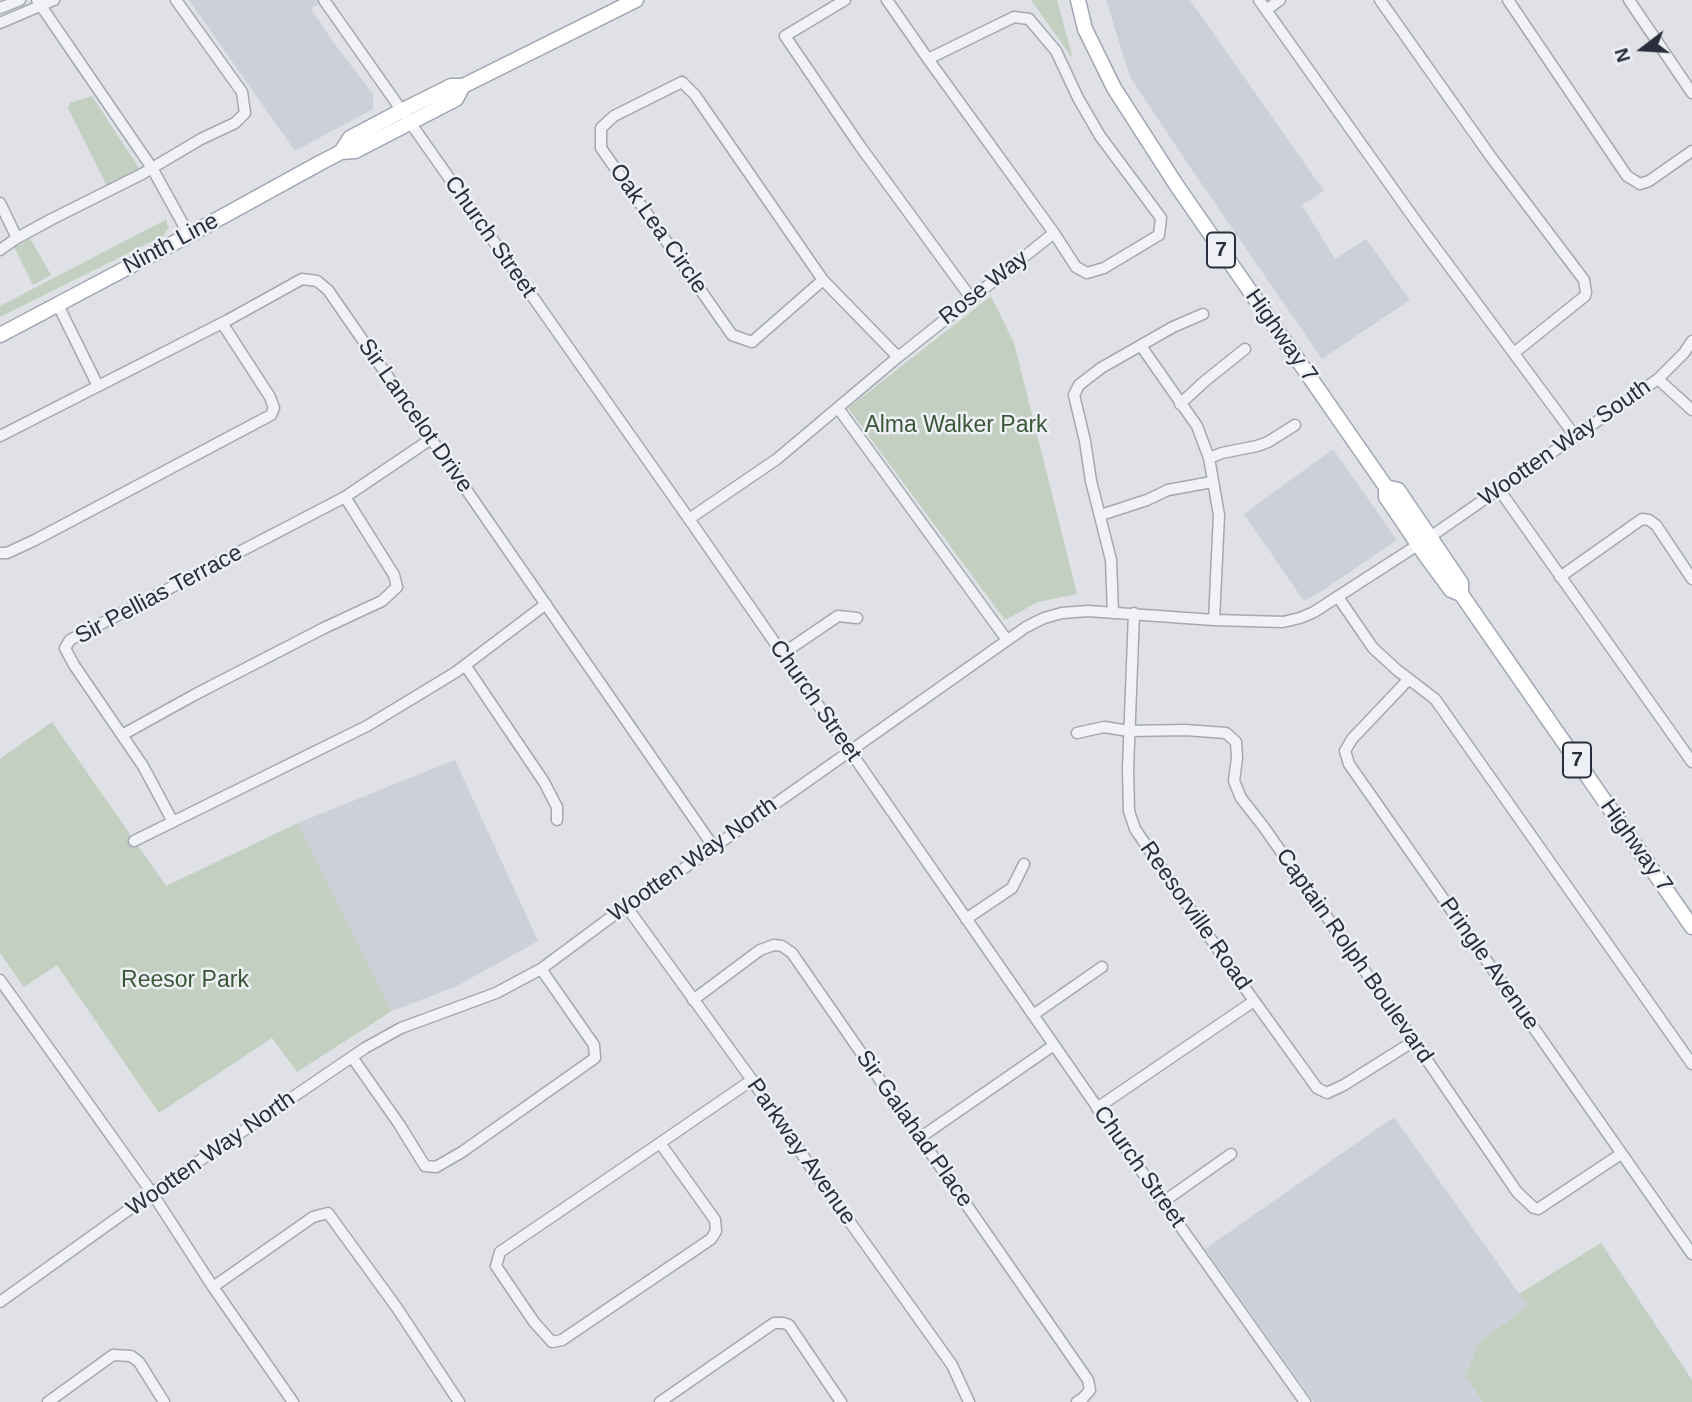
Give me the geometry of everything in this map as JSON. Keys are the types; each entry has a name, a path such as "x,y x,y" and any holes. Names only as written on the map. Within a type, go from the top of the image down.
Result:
{"main road":[{"name":"Ninth Line","path":"0,335 341,152 355,151 405,117 456,99 463,86 636,0"},
{"name":"Highway 7","path":"1077,0 1085,29 1114,88 1185,198 1386,487 1398,490 1425,540 1461,583 1461,594 1692,927"}],"street":[{"path":"0,8 20,0"},
{"path":"0,23 40,3 54,0"},
{"path":"0,250 17,238 235,123 245,113 242,92 176,0"},
{"path":"845,0 785,36 860,146 971,298"},
{"path":"887,0 928,59 1054,233 1076,267 1087,273 1104,268 1159,235 1161,218 1100,136 1056,51 1029,19 1014,17 928,59"},
{"path":"1280,0 1263,5 1418,224 1575,436"},
{"path":"1380,0 1491,158 1584,280 1585,296 1514,353"},
{"path":"1508,0 1627,176 1640,184 1649,181 1692,152"},
{"path":"1629,0 1692,93"},
{"path":"327,4 340,1"},
{"path":"40,3 152,168 190,234"},
{"name":"Church Street","path":"327,4 1305,1402"},
{"name":"Oak Lea Circle","path":"823,280 752,342 732,335 601,148 601,128 614,117 682,82 695,95 823,280 898,357"},
{"path":"0,203 17,238"},
{"name":"Rose Way","path":"689,519 777,459 898,357 1054,233"},
{"name":"Sir Lancelot Drive","path":"0,436 222,323 302,279 317,281 328,290 713,846"},
{"path":"58,305 98,386"},
{"path":"1114,612 1111,560 1091,481 1074,395 1079,385 1101,368 1172,327 1203,314"},
{"path":"0,553 7,553 35,540 271,415 274,408 270,397 222,323"},
{"name":"Wootten Way South","path":"1425,540 1658,379 1679,359 1692,341"},
{"path":"1141,346 1197,426 1209,458 1219,515 1214,620"},
{"path":"1181,404 1245,349"},
{"path":"1658,379 1692,410"},
{"path":"838,408 1007,640"},
{"path":"1209,458 1268,442 1295,425"},
{"name":"Sir Pellias Terrace","path":"173,822 143,766 74,665 65,648 70,640 345,497 431,439"},
{"path":"1101,515 1168,490 1212,482"},
{"path":"1498,488 1692,762"},
{"path":"122,735 289,645 382,601 397,587 394,575 345,497"},
{"path":"1560,577 1642,519 1656,525 1692,579"},
{"name":"Wootten Way North","path":"0,1302 152,1193 352,1057 401,1028 496,993 541,969 626,906 663,883 1026,627 1062,613 1088,611 1283,622 1314,612 1425,540"},
{"path":"1338,597 1373,648 1435,699 1692,1065"},
{"path":"134,841 367,726 456,672 546,604"},
{"name":"Reesorville Road","path":"1134,613 1129,811 1135,829 1317,1088 1327,1093 1344,1085 1415,1041"},
{"path":"782,654 838,615 857,618"},
{"path":"465,665 544,782 557,807 556,820"},
{"name":"Pringle Avenue","path":"1409,679 1352,739 1345,751 1349,764 1692,1254"},
{"name":"Captain Rolph Boulevard","path":"1077,733 1104,727 1129,731 1185,730 1226,733 1236,743 1234,781 1241,798 1415,1041 1517,1192 1534,1209 1538,1209 1621,1154"},
{"path":"966,919 1012,888 1024,864"},
{"name":"Parkway Avenue","path":"626,906 952,1365 969,1402"},
{"name":"Sir Galahad Place","path":"693,1000 760,950 774,945 782,946 792,953 1088,1380 1090,1390 1077,1402"},
{"path":"1032,1015 1102,967"},
{"path":"352,1057 425,1166 436,1167 462,1153 595,1058 594,1045 541,969"},
{"path":"0,980 152,1193 293,1402"},
{"path":"1097,1108 1254,1001"},
{"path":"921,1137 1054,1045"},
{"path":"660,1143 715,1220 716,1231 711,1239 562,1340 552,1342 534,1322 496,1266 500,1252 752,1080"},
{"path":"1163,1202 1231,1154"},
{"path":"213,1287 313,1217 328,1213 397,1308 459,1402"},
{"path":"660,1402 774,1323 789,1325 841,1402"},
{"path":"48,1402 113,1355 131,1356 139,1362 164,1402"}],"shaded area":[{"path":"189,0 324,0 311,9 373,94 373,109 295,151"},
{"path":"1106,0 1190,0 1324,191 1302,205 1335,259 1366,239 1410,300 1322,359 1130,77"},
{"path":"1333,449 1397,540 1304,601 1244,514"},
{"path":"455,760 538,941 457,986 392,1011 298,823"},
{"path":"1394,1117 1528,1306 1478,1343 1465,1377 1483,1402 1314,1402 1205,1249"}],"green space":[{"path":"1031,0 1057,0 1073,59"},
{"path":"92,96 141,171 108,188 68,108 70,103"},
{"path":"167,219 169,227 163,236 0,317 0,306"},
{"path":"30,238 51,275 33,285 14,247"},
{"name":"Alma Walker Park","path":"991,296 1014,343 1077,594 1038,602 1005,620 848,408"},
{"name":"Reesor Park","path":"52,722 166,886 298,823 392,1011 297,1072 272,1038 159,1113 57,965 24,987 0,953 0,759"},
{"path":"1601,1243 1692,1380 1692,1402 1483,1402 1465,1377 1478,1343 1528,1306 1519,1294"}]}
